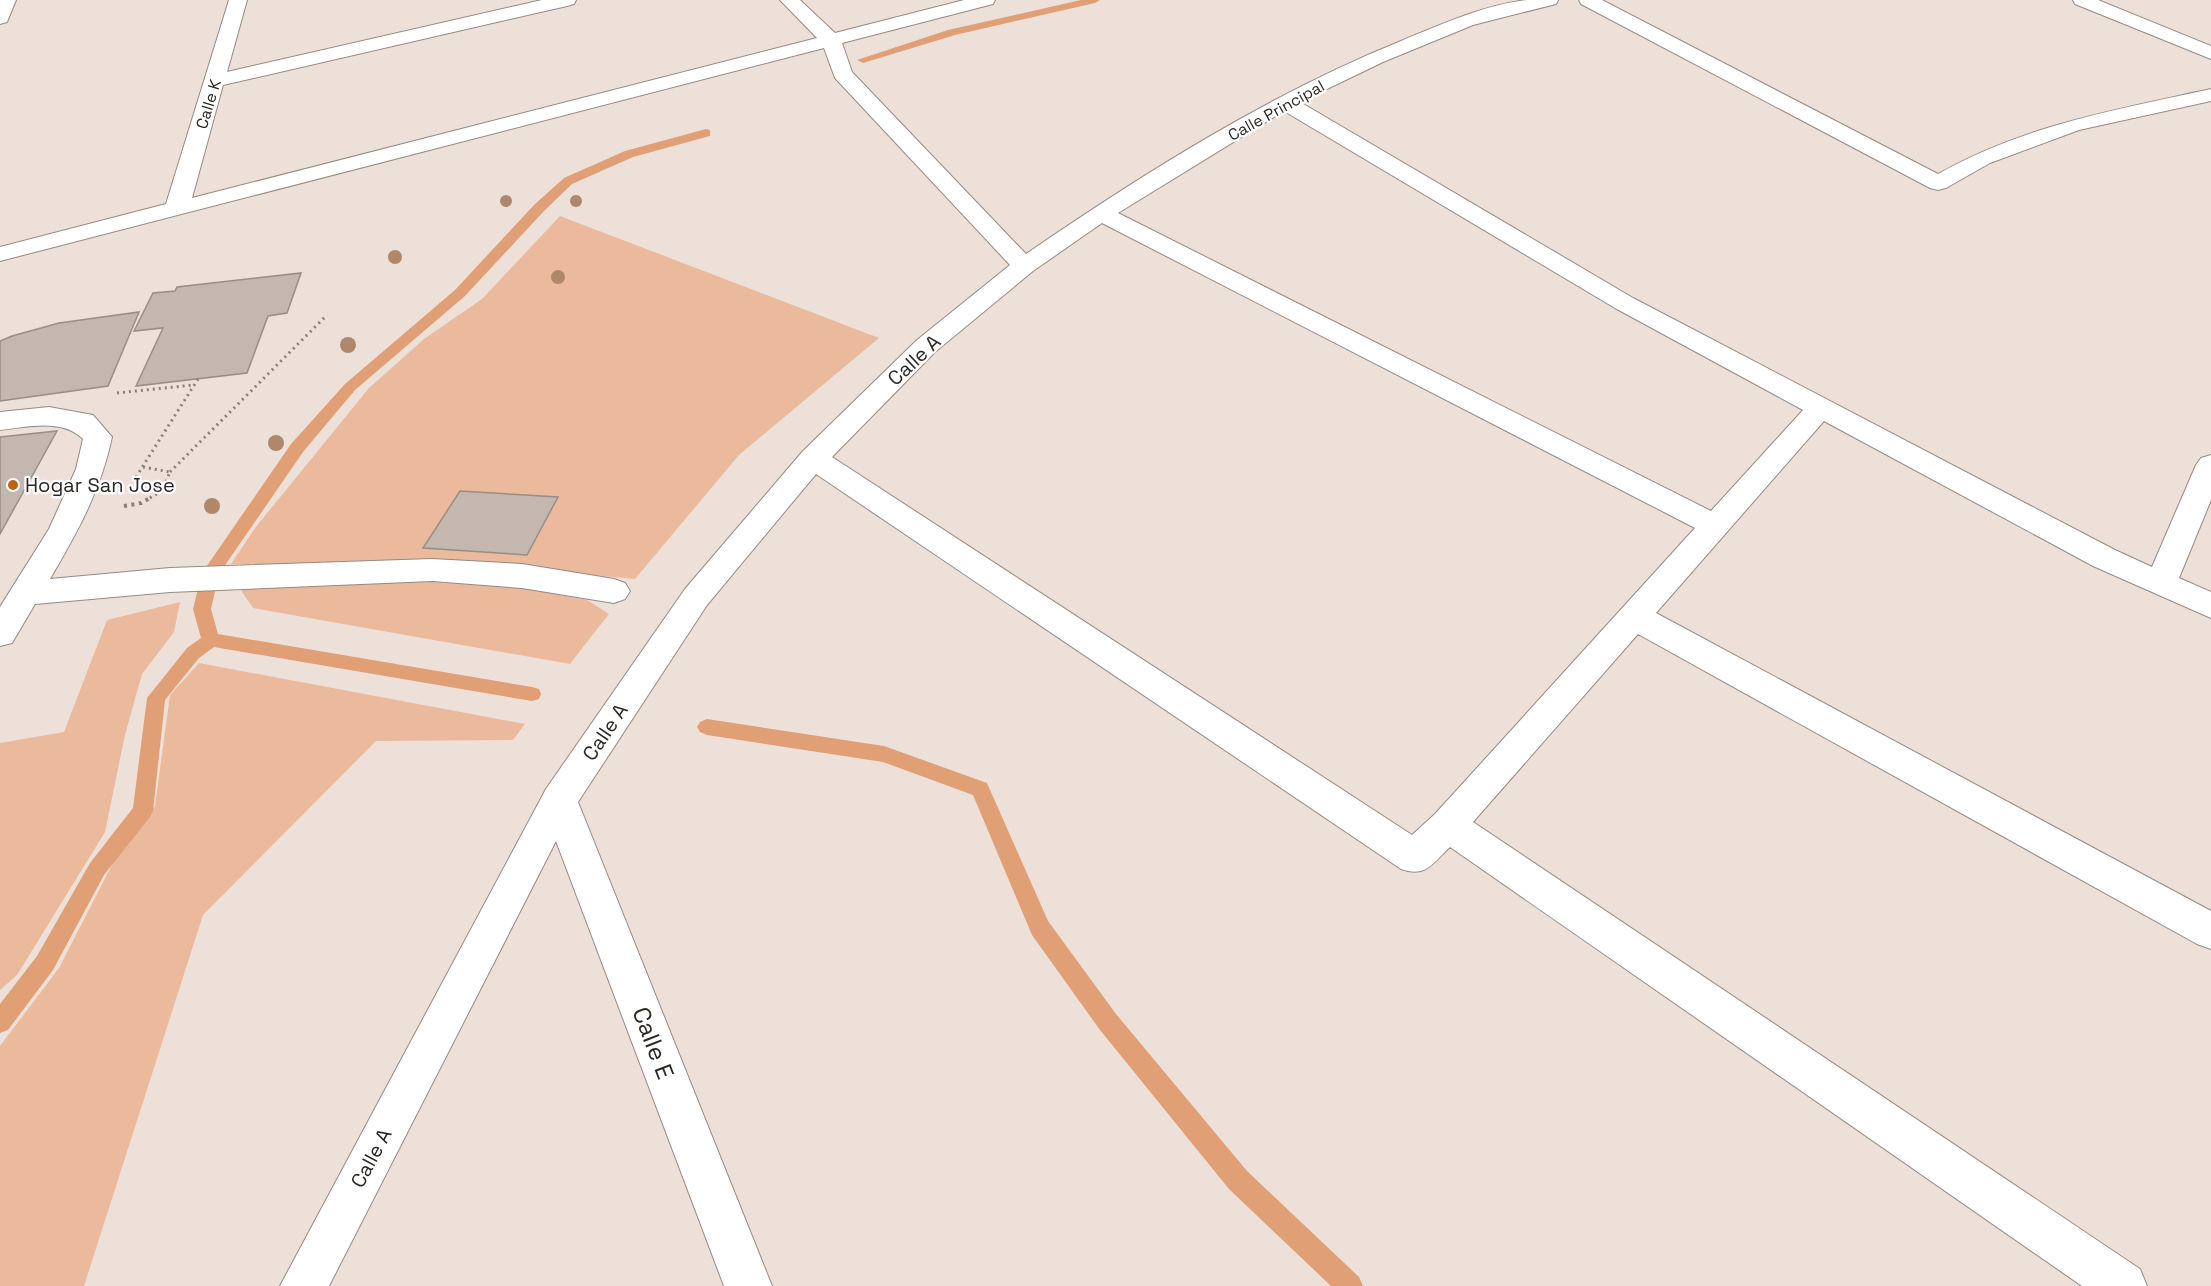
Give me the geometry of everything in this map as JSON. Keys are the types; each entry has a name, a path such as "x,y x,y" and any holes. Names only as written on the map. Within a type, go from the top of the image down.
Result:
{"street":[{"path":"0,18 7,0"},
{"name":"Calle K","path":"177,208 238,0"},
{"path":"215,81 567,0"},
{"path":"789,0 831,40 842,74 1024,266"},
{"path":"0,254 986,0"},
{"name":"Calle Principal","path":"1024,266 1101,213 1284,102 1376,58 1466,21 1549,0"},
{"path":"1588,0 1938,183 1982,158 2073,125 2211,95"},
{"path":"2082,0 2211,53"},
{"path":"1284,102 1624,303 2104,558 2211,606"},
{"path":"1101,213 1714,525"},
{"name":"Calle A","path":"304,1286 559,801 696,597 813,458 926,346 1024,266"},
{"path":"813,458 1414,857 1448,825 1821,407"},
{"path":"0,421 49,416 83,422 98,437 91,469 63,531 0,634"},
{"path":"2161,583 2211,465"},
{"path":"25,593 170,580 432,570 522,576 614,591"},
{"path":"1633,616 2211,931"},
{"name":"Calle E","path":"559,801 748,1286"},
{"path":"1448,825 2123,1286"}],"path":[{"path":"117,507 141,503 162,491 170,472 327,315"},
{"path":"143,467 170,472"}],"shaded area":[{"path":"560,216 879,338 739,455 635,579 516,568 231,564 255,528 369,388 424,339 482,299"},
{"path":"419,580 508,585 587,600 609,614 570,664 253,608 242,592 243,584"},
{"path":"180,602 174,632 142,674 125,735 105,832 17,975 0,990 0,743 64,732 107,620"},
{"path":"199,663 525,724 513,740 376,741 203,915 84,1286 0,1286 0,1046 59,968 115,859 155,806 170,695"}],"building":[{"path":"301,273 287,313 268,316 247,373 136,386 163,328 134,331 153,293 175,291 177,287"},
{"path":"139,312 108,386 0,401 0,341 59,323"},
{"name":"Hogar San Jose","path":"57,431 0,534 0,437"},
{"path":"460,491 558,497 527,555 423,548"}],"waterway":[{"path":"863,60 952,32 1095,0"},
{"path":"211,640 202,609 211,573 297,448 350,387 460,293 539,208 568,181 629,154 706,133"},
{"path":"0,1022 45,963 97,869 143,811 156,698 193,653 211,640"},
{"path":"211,640 532,694"},
{"path":"707,727 884,754 980,789 1040,928 1108,1022 1238,1180 1350,1286"}],"place":[{"name":"Hogar San Jose","path":"13,485"}]}
